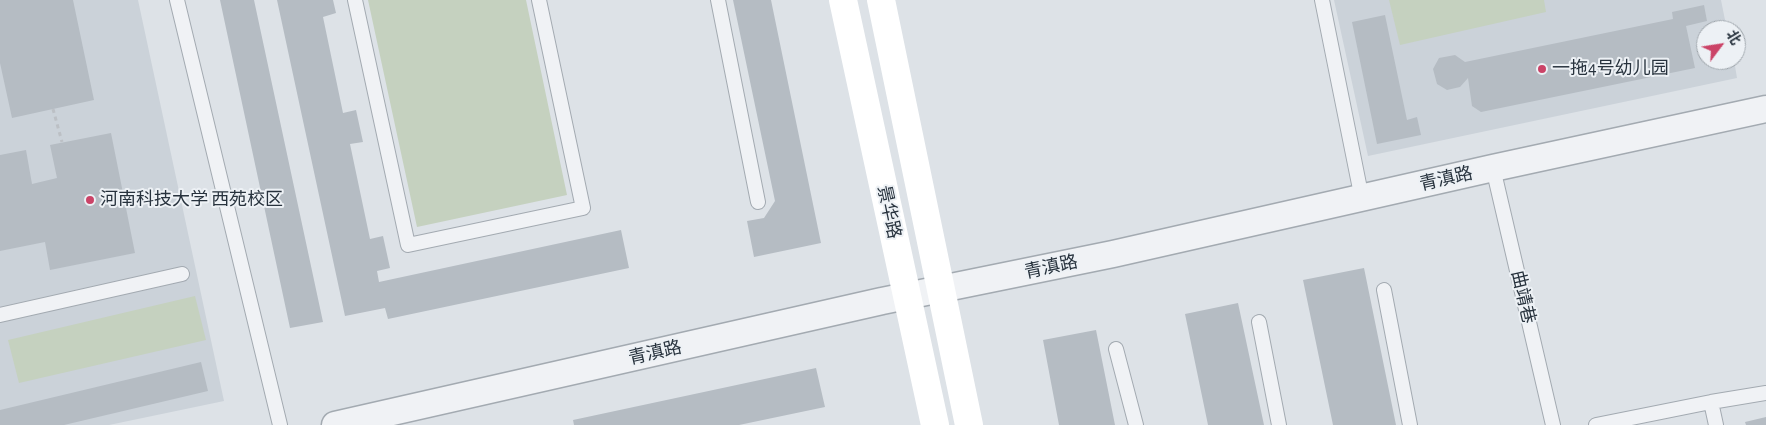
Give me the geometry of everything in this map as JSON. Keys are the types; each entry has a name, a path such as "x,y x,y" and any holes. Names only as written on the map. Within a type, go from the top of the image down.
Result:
{"main road":[{"name":"景华路","path":"843,0 935,425"},
{"name":"景华路","path":"881,0 969,425"}],"street":[{"name":"青滇路","path":"336,425 908,296 1106,255 1766,109"}],"lane":[{"path":"178,0 280,425"},
{"path":"355,0 408,245 583,208 539,0"},
{"path":"718,0 758,202"},
{"path":"1322,0 1362,199"},
{"name":"曲靖巷","path":"1493,168 1553,425"},
{"path":"0,314 182,274"},
{"path":"1384,290 1410,425"},
{"path":"1259,322 1278,425"},
{"path":"1116,349 1136,425"},
{"path":"1596,425 1766,393"},
{"path":"1711,402 1716,425"}],"path":[{"path":"53,109 62,142"}],"shaded area":[{"name":"河南科技大学 西苑校区","path":"0,0 138,0 224,401 109,425 0,425"},
{"name":"一拖4号幼儿园","path":"1334,0 1721,0 1725,20 1696,20 1696,70 1736,70 1737,78 1368,156"}],"green space":[{"path":"368,0 526,0 567,195 417,227"},
{"path":"1389,0 1544,0 1546,12 1400,45"},
{"path":"195,296 206,340 19,383 8,340"}],"building":[{"path":"0,0 73,0 94,100 12,118 0,63"},
{"path":"220,0 254,0 323,322 290,328"},
{"path":"277,0 333,0 336,13 323,17 343,113 356,110 363,142 350,144 370,239 383,236 390,268 377,271 379,282 621,230 629,268 388,319 385,308 345,316"},
{"path":"733,0 771,0 821,243 754,257 747,221 764,218 775,201"},
{"path":"1704,5 1707,20 1696,20 1696,24 1686,26 1695,68 1481,112 1472,106 1468,78 1460,87 1447,90 1437,84 1433,69 1439,58 1455,55 1465,62 1673,19 1672,12"},
{"path":"1385,15 1407,120 1417,117 1421,135 1377,144 1352,22"},
{"path":"111,133 135,253 50,270 45,242 0,251 0,155 26,150 32,184 57,178 50,145"},
{"path":"1364,268 1396,425 1333,425 1303,280"},
{"path":"1238,303 1264,425 1208,425 1185,314"},
{"path":"1096,330 1115,425 1059,425 1043,340"},
{"path":"201,362 208,391 64,425 0,425 0,410"},
{"path":"816,368 825,407 739,425 574,425 573,420"},
{"path":"1766,417 1766,425 1746,425 1745,422"}],"place":[{"name":"一拖4号幼儿园","path":"1542,69"},
{"name":"河南科技大学 西苑校区","path":"90,200"}]}
